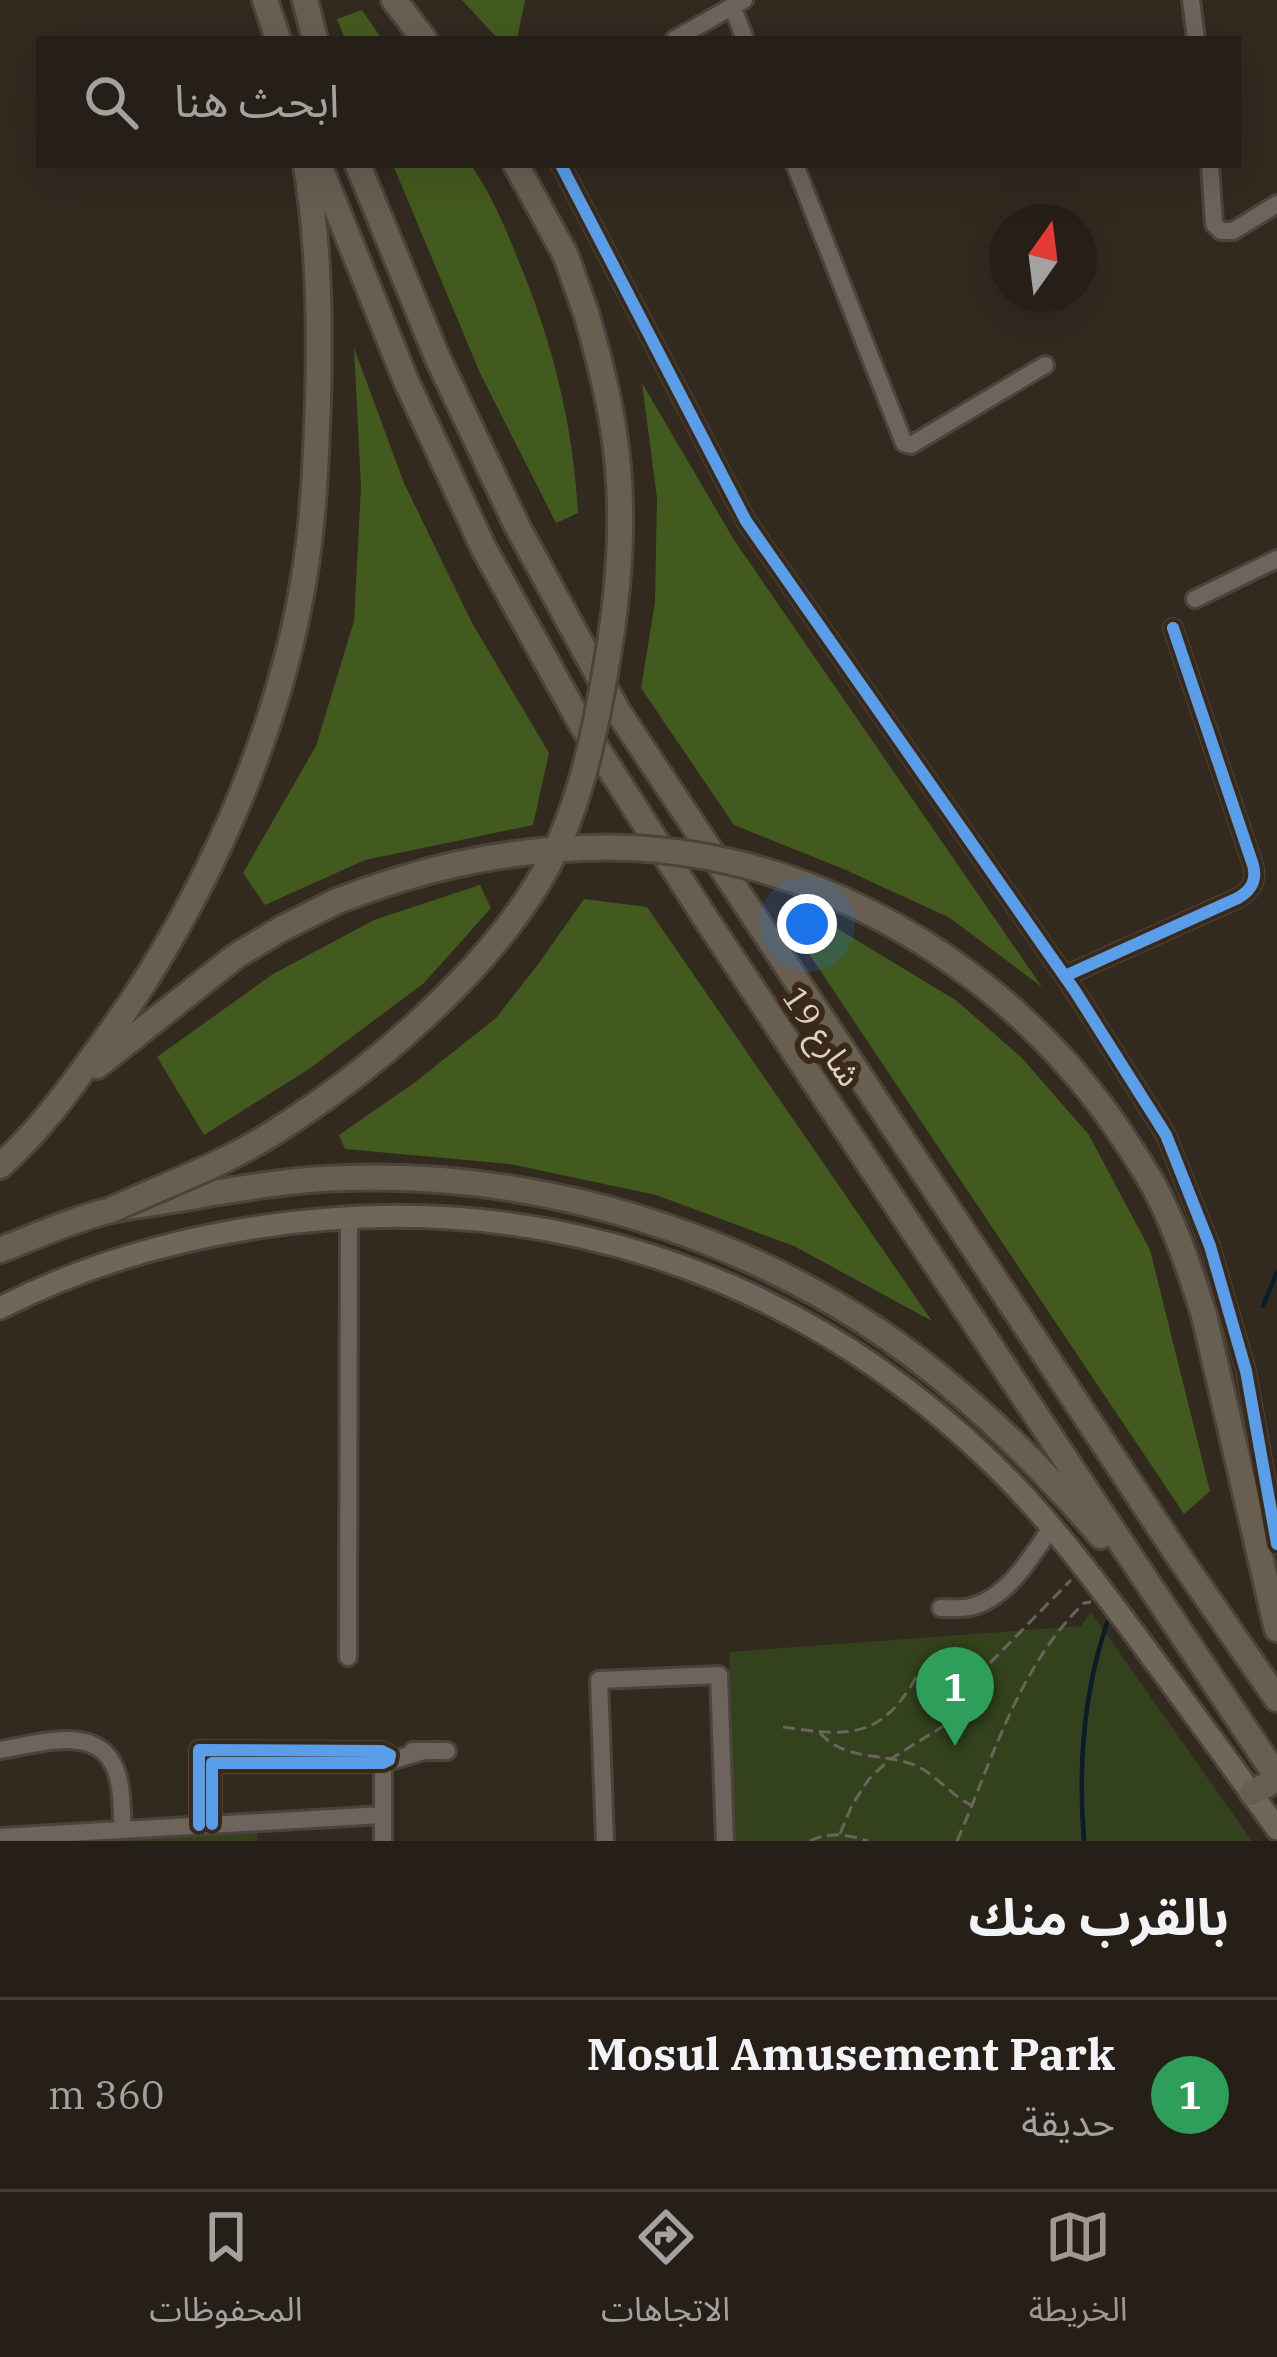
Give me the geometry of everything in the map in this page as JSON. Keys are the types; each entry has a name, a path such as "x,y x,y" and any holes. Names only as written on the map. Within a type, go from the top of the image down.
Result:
{"highway":[{"path":"266,0 277,36"},
{"path":"305,0 314,36"},
{"path":"394,0 422,36"},
{"path":"0,1166 73,1085 160,961 238,800 279,682 305,567 315,488 320,339 307,168"},
{"name":"شارع 19","path":"320,168 406,381 474,528 580,722 1277,1778"},
{"name":"شارع 19","path":"359,168 438,359 507,505 617,710 1277,1699"},
{"path":"0,1250 109,1211 269,1136 321,1101 369,1064 501,934 537,885 565,831 579,793 608,662 620,546 620,491 603,372 586,313 566,256 518,168"},
{"path":"73,1085 236,956 281,929 396,879 453,863 585,848 688,854 742,864 796,882 898,928 987,986 1019,1014 1083,1082 1157,1192 1204,1315 1277,1629"},
{"path":"109,1211 294,1181 466,1182 587,1203 702,1240 764,1267 857,1318 951,1385 1039,1467 1169,1617"},
{"path":"1252,1793 1277,1778"}],"main road":[{"path":"0,1308 101,1264 170,1244 350,1217 463,1217 525,1224 707,1276 830,1336 889,1377 993,1464 1084,1566 1277,1828"}],"street":[{"path":"1191,0 1196,36"},
{"path":"680,36 738,3 745,36"},
{"path":"563,168 746,521 1065,976 1166,1135 1210,1246 1246,1371 1277,1544"},
{"path":"796,168 904,443 911,445 1046,365"},
{"path":"1210,168 1214,224 1222,231 1233,231 1277,204"},
{"path":"1195,599 1277,560"},
{"path":"1065,976 1238,898 1255,881 1173,628"},
{"path":"348,1657 350,1217"},
{"path":"941,1608 968,1608 991,1600 1051,1528"},
{"path":"605,1841 599,1680 718,1675 725,1841"},
{"path":"0,1750 65,1741 94,1745 114,1766 119,1785 117,1830"},
{"path":"0,1760 63,1750 96,1759 110,1788 117,1830"},
{"path":"206,1825 199,1750 382,1757 448,1751"},
{"path":"382,1757 383,1841"},
{"path":"0,1837 383,1815"},
{"path":"262,1841 263,1822"}],"path":[{"path":"840,1834 869,1779 889,1760 952,1720 976,1692 990,1663 1084,1566"},
{"path":"957,1841 1006,1716 1059,1627 1084,1603 1110,1601"},
{"path":"783,1727 820,1733 869,1726 892,1714 917,1676"},
{"path":"820,1733 847,1751 913,1764 972,1806"},
{"path":"810,1841 840,1834 868,1841"}],"green space":[{"path":"462,0 525,0 518,36 495,36"},
{"path":"362,10 380,36 344,36 337,19"},
{"path":"394,168 473,168 491,198 550,351 566,414 578,513 556,523 480,373"},
{"path":"354,348 404,483 472,623 549,753 533,825 365,860 265,905 243,873 316,746 354,621 361,487"},
{"path":"642,383 734,540 1042,987 950,918 734,825 641,688 655,602 657,498"},
{"path":"480,885 491,908 424,983 309,1069 204,1135 157,1057 273,974 374,920"},
{"path":"584,899 647,907 932,1321 794,1246 656,1195 510,1164 345,1149 339,1135 496,1018"},
{"path":"815,915 957,1001 1022,1058 1089,1135 1150,1250 1210,1491 1184,1514 793,930"},
{"path":"1091,1612 1252,1841 732,1841 729,1652 1081,1626"},
{"path":"258,1825 257,1841 22,1841"}],"waterway":[{"path":"1263,1306 1277,1272"},
{"path":"1084,1841 1084,1731 1107,1623"}],"cycle path":[{"path":"563,168 746,521 1075,991 1166,1135 1210,1246 1246,1371 1277,1544"},
{"path":"1065,976 1238,898 1254,880 1253,865 1173,628"},
{"path":"199,1825 199,1750 382,1751 390,1755 383,1763 212,1763 212,1824"}],"place":[{"name":"Mosul Amusement Park","path":"955,1746"}]}
